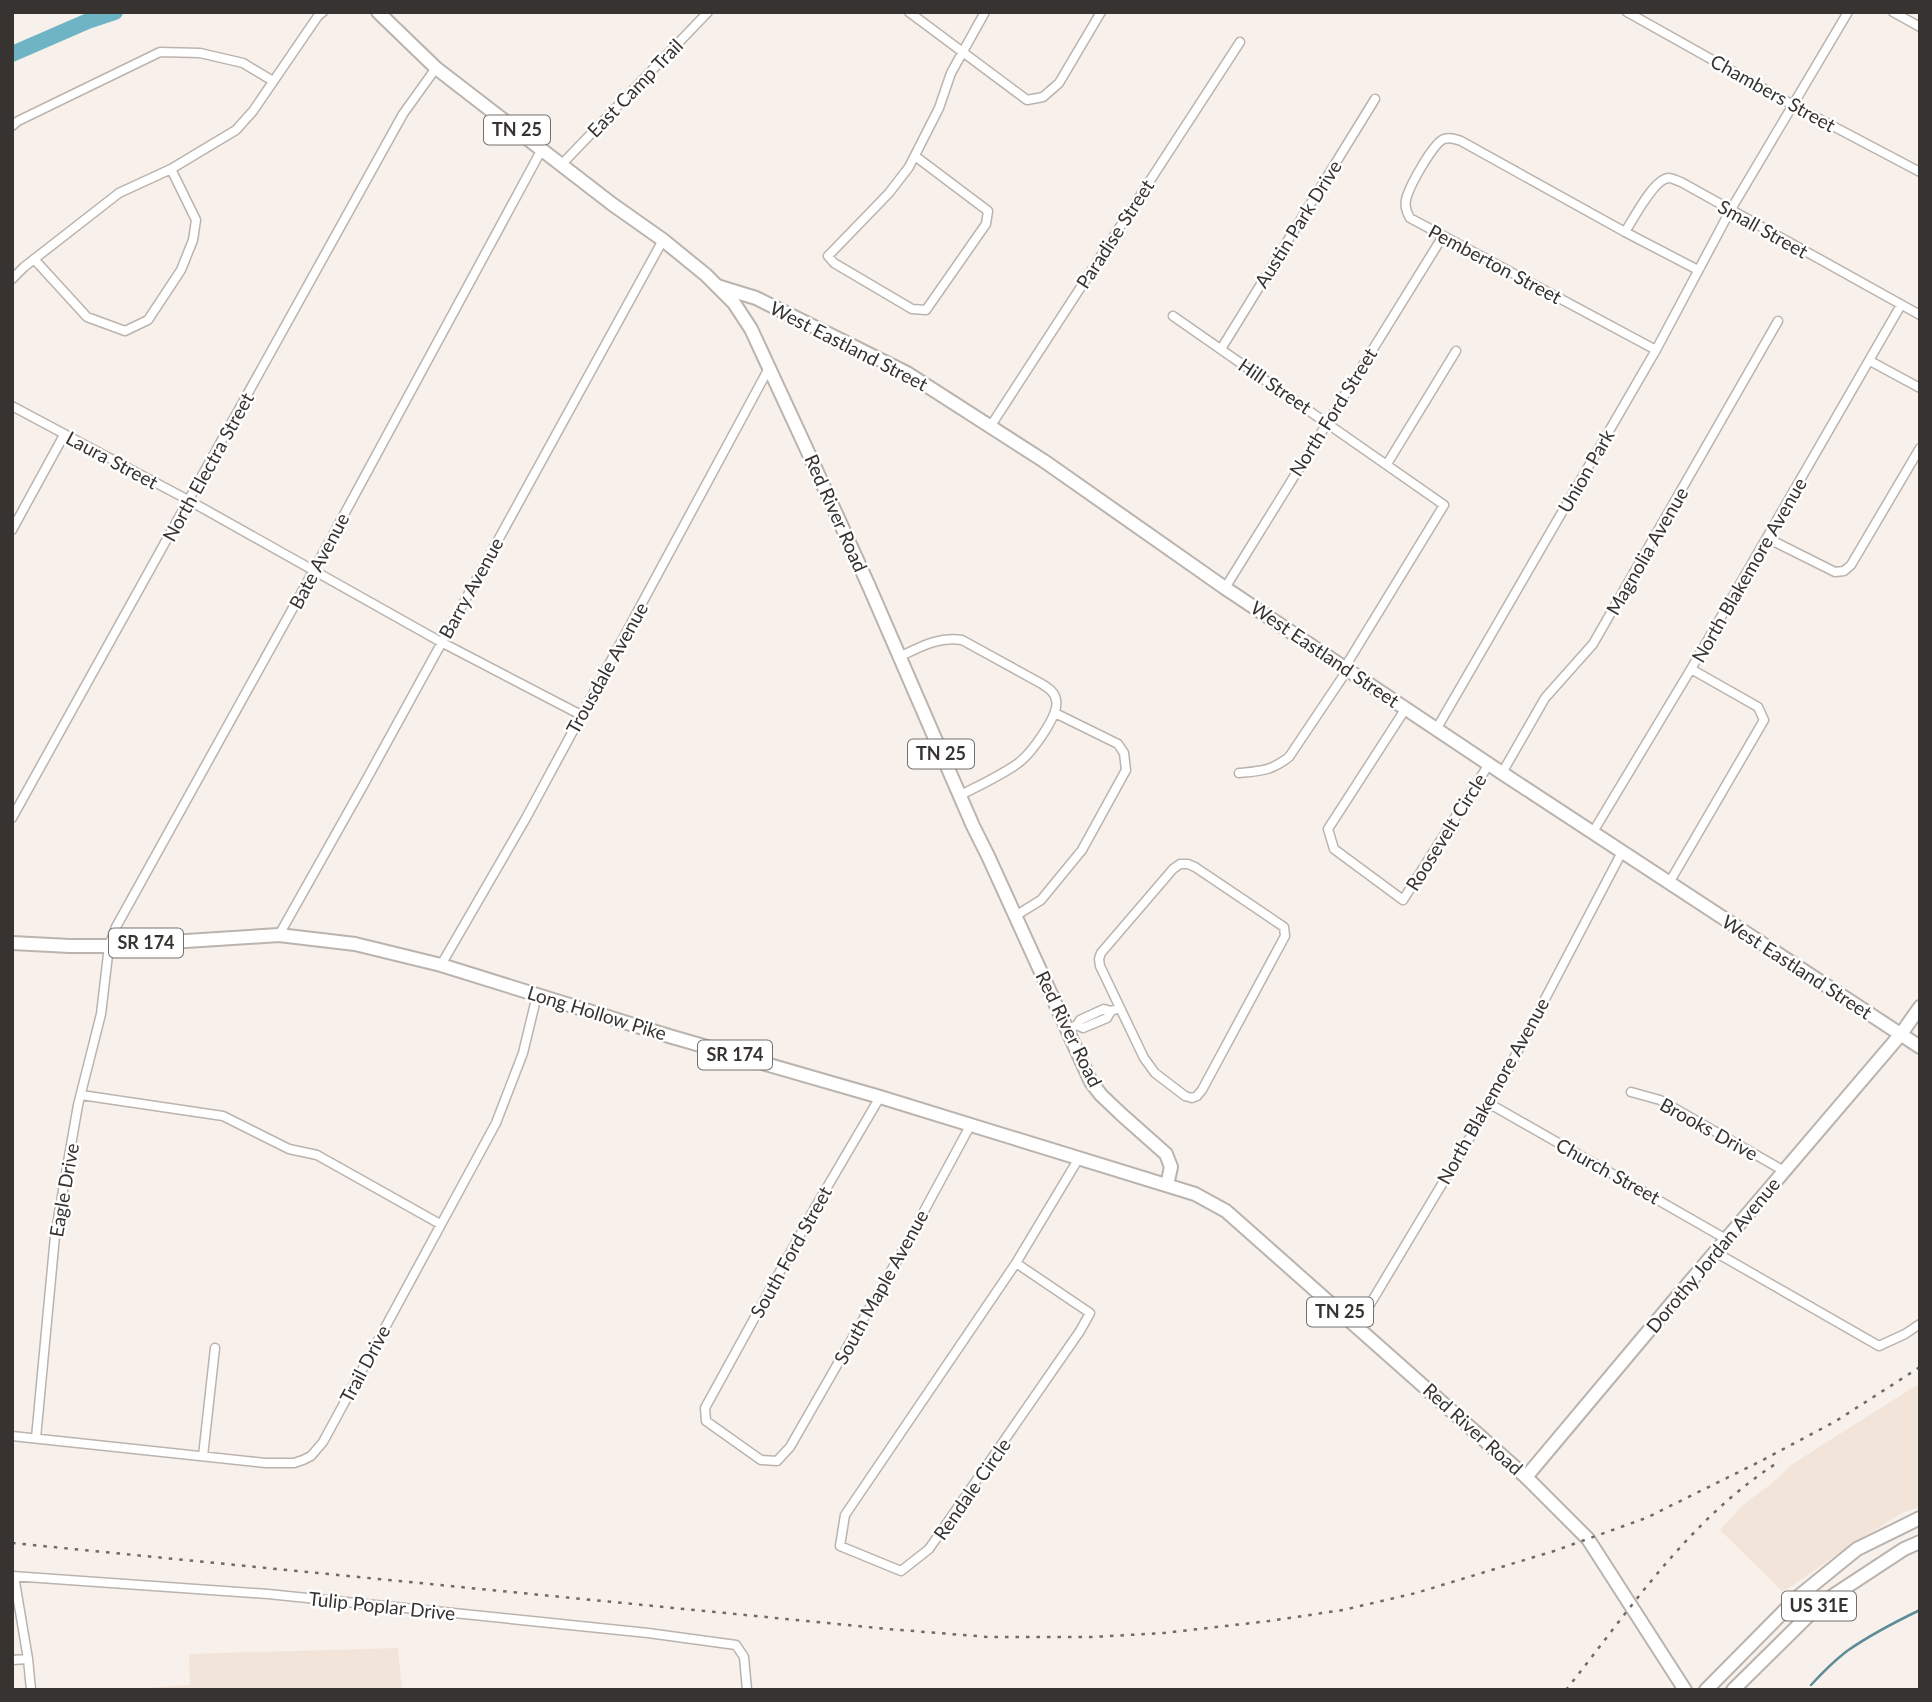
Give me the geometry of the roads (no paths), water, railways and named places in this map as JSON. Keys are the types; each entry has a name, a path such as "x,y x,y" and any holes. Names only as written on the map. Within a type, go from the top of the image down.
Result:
{"main road":[{"name":"TN 25","path":"378,12 436,68 612,204 663,240"},
{"name":"West Eastland Street","path":"663,240 734,303"},
{"name":"West Eastland Street","path":"717,286 756,298 932,387 1053,467 1225,588 1669,884 1920,1047"},
{"name":"Red River Road","path":"734,303 751,329 868,584 960,796 1015,916 1071,1028 1091,1082 1101,1095 1166,1154 1171,1167 1167,1185 1195,1194 1226,1211 1526,1477 1588,1539 1685,1690"},
{"name":"Long Hollow Pike","path":"12,943 109,946 279,935 355,944 440,965 1167,1185"},
{"name":"Dorothy Jordan Avenue","path":"1526,1477 1901,1034 1920,1007"},
{"name":"US 31E","path":"1706,1690 1798,1597 1848,1556 1920,1518"},
{"name":"US 31E","path":"1733,1690 1815,1609 1909,1546 1920,1542"},
{"path":"1848,1556 1864,1575"}],"street":[{"path":"12,279 118,193 171,169 236,130 253,111 323,12"},
{"name":"East Camp Trail","path":"562,164 708,12"},
{"path":"909,12 1027,100 1044,97 1059,83 1101,12"},
{"path":"915,156 988,211 986,223 926,310 912,309 834,263 828,256 890,193 915,156 939,108 961,52 985,12"},
{"name":"Chambers Street","path":"1627,12 1920,172"},
{"name":"Union Park","path":"1437,728 1656,350 1730,211 1848,12"},
{"path":"1893,12 1920,27"},
{"name":"Paradise Street","path":"990,426 1240,42"},
{"path":"12,126 160,52 200,53 243,62 273,81"},
{"name":"North Electra Street","path":"12,818 403,114 436,68"},
{"name":"Austin Park Drive","path":"1221,349 1376,99"},
{"name":"Pemberton Street","path":"1656,350 1410,218 1406,209 1406,197 1437,144 1443,139 1452,138 1698,270"},
{"name":"Bate Avenue","path":"109,946 123,915 314,570 541,149"},
{"path":"34,259 87,317 125,331 148,320 181,270 194,240 196,220 171,169"},
{"name":"Small Street","path":"1625,232 1653,188 1660,181 1669,178 1920,315"},
{"name":"North Ford Street","path":"1225,588 1443,236"},
{"name":"Barry Avenue","path":"279,935 663,240"},
{"name":"North Blakemore Avenue","path":"1593,832 1691,669 1901,305"},
{"name":"Hill Street","path":"1173,316 1444,505 1346,668"},
{"name":"Magnolia Avenue","path":"1502,773 1545,698 1594,644 1779,321"},
{"path":"1387,464 1456,351"},
{"path":"1870,361 1920,388"},
{"name":"Trousdale Avenue","path":"440,965 526,818 769,368"},
{"name":"Laura Street","path":"12,406 190,501 441,642 581,715"},
{"path":"12,530 64,435"},
{"path":"1767,538 1835,572 1844,570 1851,565 1920,448"},
{"path":"900,657 934,641 948,638 962,640 1054,693 1057,702 1055,713 1034,746 1018,763 960,796"},
{"path":"1239,772 1264,771 1278,766 1289,757 1346,668"},
{"path":"1669,884 1764,720 1758,707 1691,669"},
{"name":"Roosevelt Circle","path":"1406,708 1328,829 1334,849 1403,900 1489,764"},
{"path":"1015,916 1041,900 1069,868 1082,850 1126,770 1124,752 1118,744 1055,713"},
{"name":"North Blakemore Avenue","path":"1357,1326 1490,1104 1622,852"},
{"path":"1180,864 1195,867 1284,927 1285,936 1197,1096 1185,1096 1155,1073 1144,1058 1120,1008 1099,959 1110,942 1180,864"},
{"name":"Eagle Drive","path":"36,1438 55,1236 81,1095 101,1014 109,946"},
{"name":"Trail Drive","path":"12,1436 243,1462 294,1463 311,1456 323,1442 496,1122 523,1052 537,995"},
{"path":"1071,1028 1083,1028 1107,1018 1111,1012 1120,1008"},
{"name":"Brooks Drive","path":"1631,1092 1660,1100 1784,1171"},
{"path":"81,1095 223,1116 289,1149 317,1155 440,1224"},
{"name":"South Ford Street","path":"790,1447 778,1461 761,1460 706,1421 705,1408 816,1206 880,1097"},
{"name":"Church Street","path":"1490,1104 1726,1239"},
{"name":"South Maple Avenue","path":"790,1447 903,1250 970,1126"},
{"name":"Rendale Circle","path":"1016,1263 1090,1313 1080,1331 929,1549 901,1571 840,1546 845,1515 1016,1263 1079,1158"},
{"path":"1715,1252 1879,1346 1920,1324"},
{"path":"203,1456 215,1348"},
{"path":"13,1576 31,1690"},
{"name":"Tulip Poplar Drive","path":"13,1576 268,1594 648,1633 736,1645 744,1657 747,1690"},
{"path":"12,1660 28,1659"}],"waterway":[{"path":"12,54 115,12"},
{"path":"1811,1685 1847,1651 1920,1610"}],"railway":[{"path":"12,1543 988,1637 1092,1637 1164,1633 1343,1610 1416,1593 1554,1551 1646,1518 1761,1461 1836,1421 1920,1367"},
{"path":"1566,1690 1690,1537 1718,1509 1780,1461"}]}
